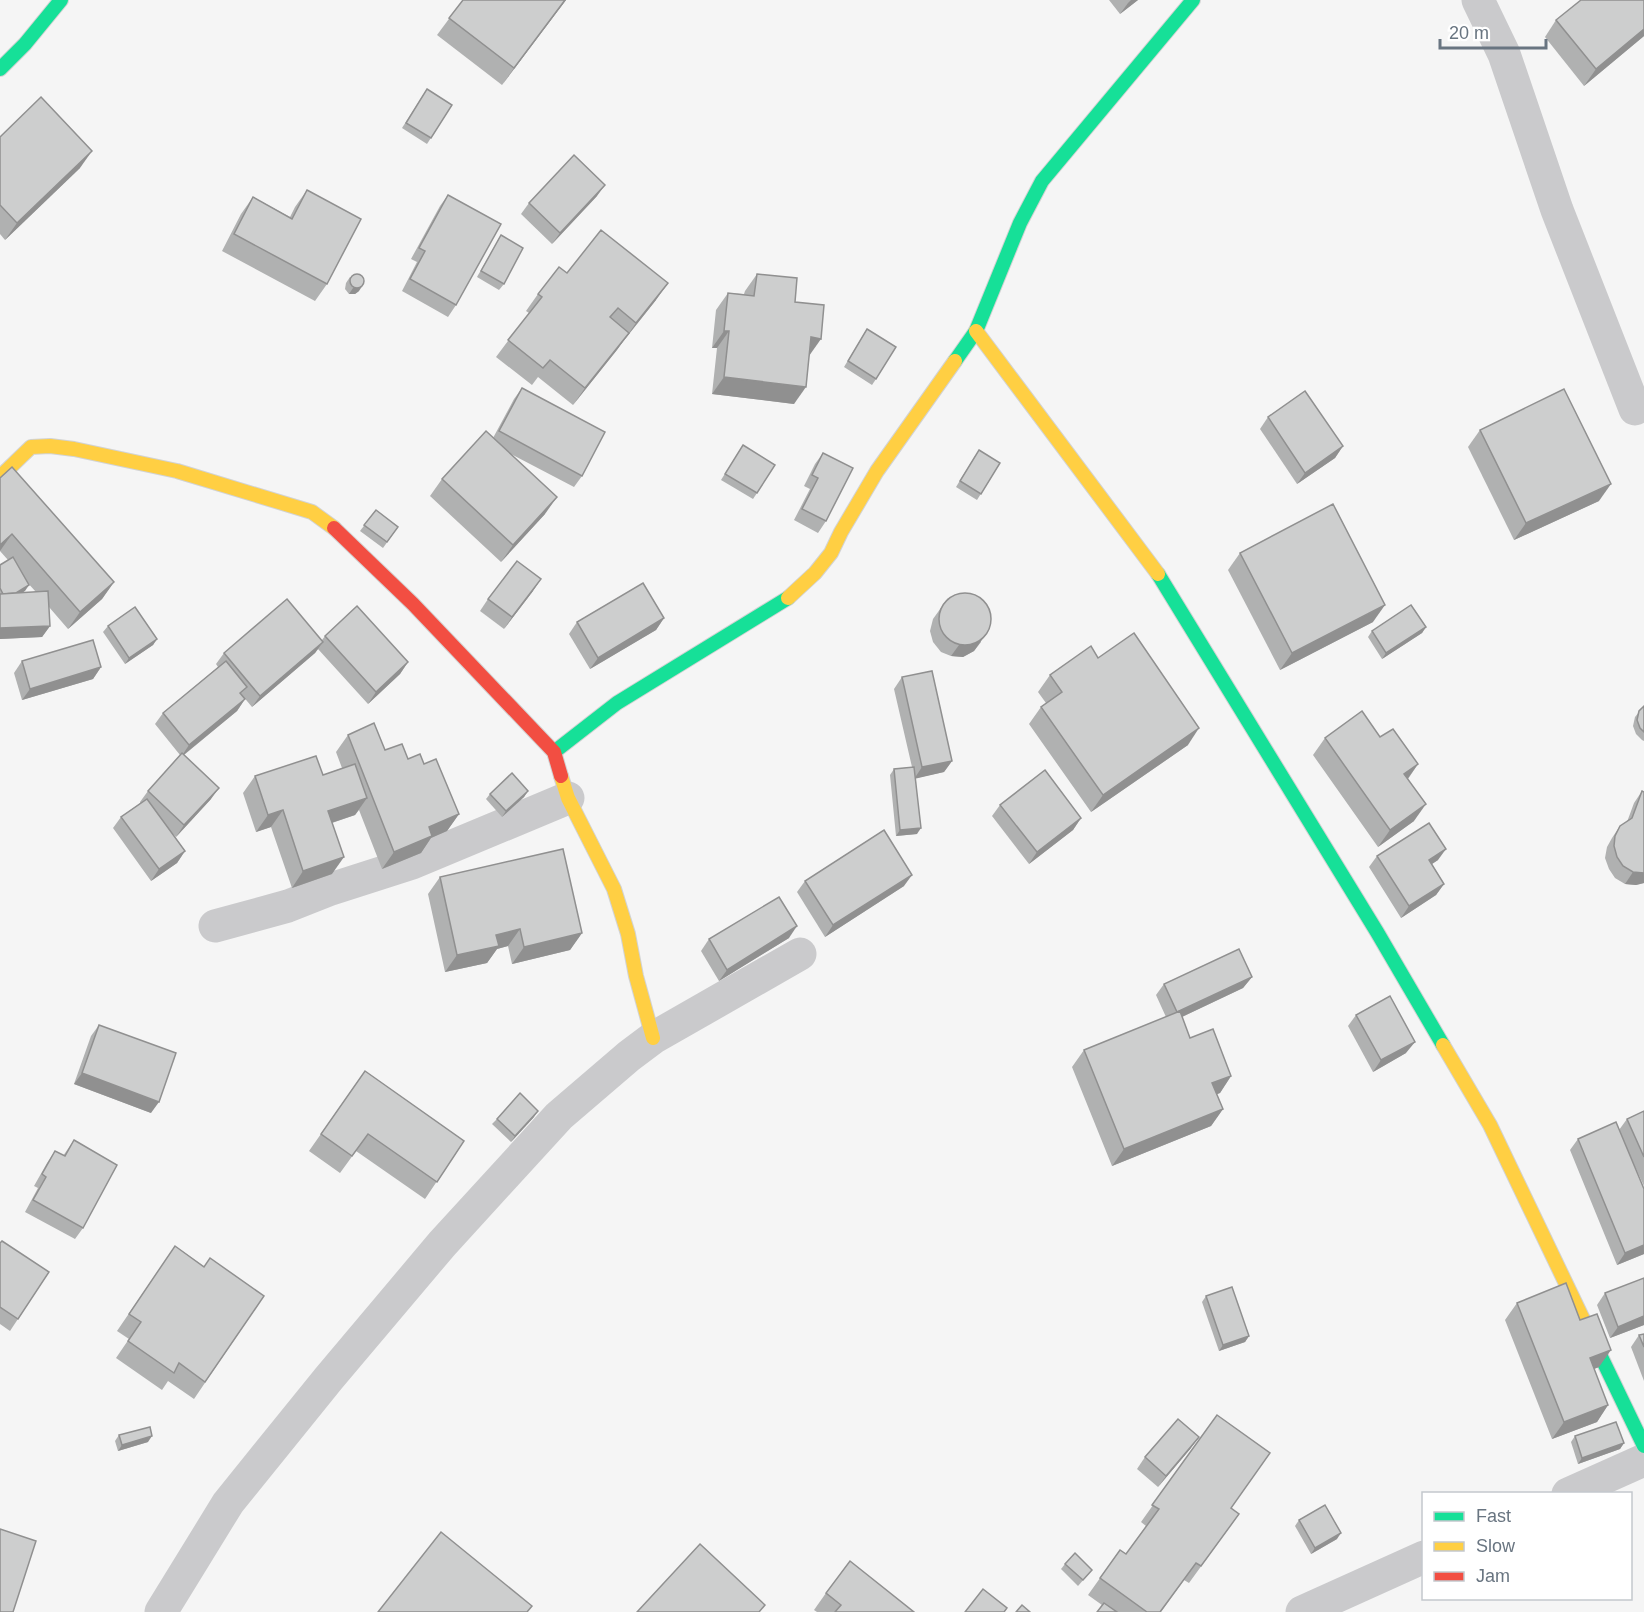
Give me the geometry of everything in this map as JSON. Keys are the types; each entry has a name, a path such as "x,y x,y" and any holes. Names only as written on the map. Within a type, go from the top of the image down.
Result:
{"street":[{"path":"0,69 25,44 61,0"},
{"path":"554,752 617,703 785,600 815,573 831,553 877,471 976,332 1020,223 1042,181 1193,0"},
{"path":"1478,0 1504,54 1557,210 1635,409"},
{"path":"976,332 1163,580 1377,932 1490,1125 1644,1446"},
{"path":"3,474 31,447 50,446 109,456 177,471 312,512 339,532 413,603 554,752 568,798 614,889 628,934 652,1038"},
{"path":"215,926 288,906 331,889 412,863 568,798"},
{"path":"161,1612 228,1503 442,1244 559,1116 652,1038 800,954"},
{"path":"1572,1492 1644,1460"},
{"path":"1302,1612 1422,1558"}],"building":[{"path":"463,0 565,0 514,68 449,18"},
{"path":"1581,0 1644,0 1644,29 1596,69 1556,20"},
{"path":"427,89 452,105 431,138 406,123"},
{"path":"41,97 92,151 17,223 0,205 0,137"},
{"path":"574,155 605,185 560,233 529,203"},
{"path":"307,190 361,219 327,284 234,234 253,197 292,219"},
{"path":"448,195 501,224 456,305 410,279 425,251 419,248"},
{"path":"601,230 668,283 636,323 618,308 610,317 629,333 585,388 550,360 543,368 508,340 542,297 538,294 559,267 567,273"},
{"path":"501,235 523,248 504,284 481,271"},
{"path":"354,274 360,274 364,281 360,288 354,288 350,284 350,278"},
{"path":"757,274 797,278 795,302 824,305 821,339 811,337 806,387 724,377 729,331 724,331 728,293 754,296"},
{"path":"867,329 896,347 876,379 848,361"},
{"path":"522,388 605,432 582,476 499,431"},
{"path":"1564,389 1611,484 1526,523 1480,430"},
{"path":"1305,391 1343,446 1305,473 1268,417"},
{"path":"486,431 557,497 513,545 442,479"},
{"path":"743,445 775,465 757,493 725,474"},
{"path":"979,450 1000,463 981,494 960,481"},
{"path":"823,453 853,468 826,521 802,509 818,478 812,475"},
{"path":"12,467 114,582 80,612 12,534 0,545 0,478"},
{"path":"1333,504 1385,605 1292,653 1240,553"},
{"path":"376,510 398,527 387,542 364,525"},
{"path":"13,557 29,585 16,593 3,594 0,588 0,565"},
{"path":"517,561 541,579 512,617 488,599"},
{"path":"643,583 664,618 598,658 577,622"},
{"path":"48,591 50,626 0,628 0,594"},
{"path":"960,593 970,593 984,600 991,619 984,638 970,645 960,645 950,641 943,634 939,624 939,614 943,604 950,597"},
{"path":"287,599 323,642 260,696 224,653"},
{"path":"1411,605 1426,627 1386,653 1372,631"},
{"path":"357,606 408,662 376,692 325,636"},
{"path":"135,607 157,639 129,658 108,626"},
{"path":"1134,633 1199,728 1103,795 1041,707 1062,692 1050,675 1091,646 1098,658"},
{"path":"93,640 101,667 30,689 22,661"},
{"path":"226,661 247,687 240,693 245,699 189,745 163,713"},
{"path":"932,671 952,761 922,767 902,677"},
{"path":"1644,706 1644,732 1637,720 1639,711"},
{"path":"1362,711 1380,737 1393,729 1418,764 1404,774 1426,804 1390,830 1325,738"},
{"path":"374,723 385,750 402,744 408,759 420,754 424,764 436,759 459,814 429,827 432,836 394,852 348,735"},
{"path":"182,753 219,788 184,825 148,791"},
{"path":"316,756 323,775 355,764 367,798 328,811 344,857 303,871 283,810 268,815 255,776"},
{"path":"914,767 921,828 900,830 894,769"},
{"path":"1045,770 1081,818 1037,852 1000,805"},
{"path":"512,773 528,791 506,811 490,794"},
{"path":"1642,791 1644,792 1644,873 1633,872 1623,866 1614,846 1615,836 1620,826 1632,818"},
{"path":"147,799 185,851 159,869 121,817"},
{"path":"1429,823 1446,849 1429,860 1444,884 1409,906 1377,856"},
{"path":"884,830 912,875 833,925 805,881"},
{"path":"563,849 582,933 524,947 520,929 496,935 499,946 457,955 440,877"},
{"path":"779,897 797,926 727,970 709,939"},
{"path":"1239,949 1252,977 1177,1012 1164,984"},
{"path":"1390,996 1415,1042 1381,1060 1356,1015"},
{"path":"1180,1011 1190,1038 1213,1029 1231,1076 1212,1083 1223,1109 1124,1149 1084,1050"},
{"path":"99,1025 176,1053 159,1102 82,1073"},
{"path":"365,1071 464,1141 437,1182 368,1134 352,1156 321,1134"},
{"path":"520,1093 538,1111 515,1136 497,1119"},
{"path":"1644,1111 1644,1157 1627,1119"},
{"path":"1616,1122 1644,1189 1644,1245 1625,1253 1578,1139"},
{"path":"74,1140 117,1165 83,1228 33,1200 46,1177 42,1174 55,1151 65,1156"},
{"path":"2,1241 49,1272 18,1319 0,1307 0,1243"},
{"path":"175,1246 204,1267 210,1258 264,1296 205,1382 179,1363 174,1373 128,1341 141,1322 129,1314"},
{"path":"1644,1278 1644,1316 1618,1327 1605,1293"},
{"path":"1566,1283 1580,1320 1597,1314 1611,1350 1590,1358 1608,1405 1564,1422 1517,1303"},
{"path":"1232,1287 1249,1336 1223,1345 1206,1296"},
{"path":"1644,1334 1644,1347 1639,1335"},
{"path":"1217,1415 1270,1453 1231,1508 1239,1514 1201,1566 1196,1563 1160,1612 1147,1612 1100,1578 1120,1550 1126,1554 1159,1509 1152,1505"},
{"path":"1178,1419 1199,1437 1166,1476 1145,1457"},
{"path":"1616,1422 1624,1443 1582,1458 1575,1436"},
{"path":"150,1427 152,1436 122,1445 119,1435"},
{"path":"1325,1505 1341,1533 1315,1548 1299,1520"},
{"path":"0,1529 36,1541 13,1612 0,1612"},
{"path":"441,1532 532,1606 527,1612 378,1612"},
{"path":"700,1544 765,1605 759,1612 637,1612"},
{"path":"1075,1553 1092,1570 1083,1580 1065,1564"},
{"path":"850,1561 914,1612 835,1612 841,1605 826,1593"},
{"path":"983,1589 1007,1608 1004,1612 965,1612"},
{"path":"1104,1603 1117,1612 1097,1612"},
{"path":"1022,1605 1030,1612 1016,1612"}],"traffic: fast":[{"path":"0,69 25,44 61,0"},
{"path":"955,361 976,331 1020,223 1042,181 1193,0"},
{"path":"1158,574 1377,932 1443,1045"},
{"path":"554,752 617,703 788,598"},
{"path":"1592,1338 1644,1446"}],"traffic: slow":[{"path":"976,331 1158,574"},
{"path":"788,598 815,573 831,553 877,471 955,361"},
{"path":"3,474 31,447 50,446 74,449 177,471 312,512 334,528"},
{"path":"561,776 568,798 614,889 628,934 636,976 653,1038"},
{"path":"1443,1045 1490,1125 1592,1338"}],"traffic: jam":[{"path":"334,528 413,604 554,752 561,776"}]}
